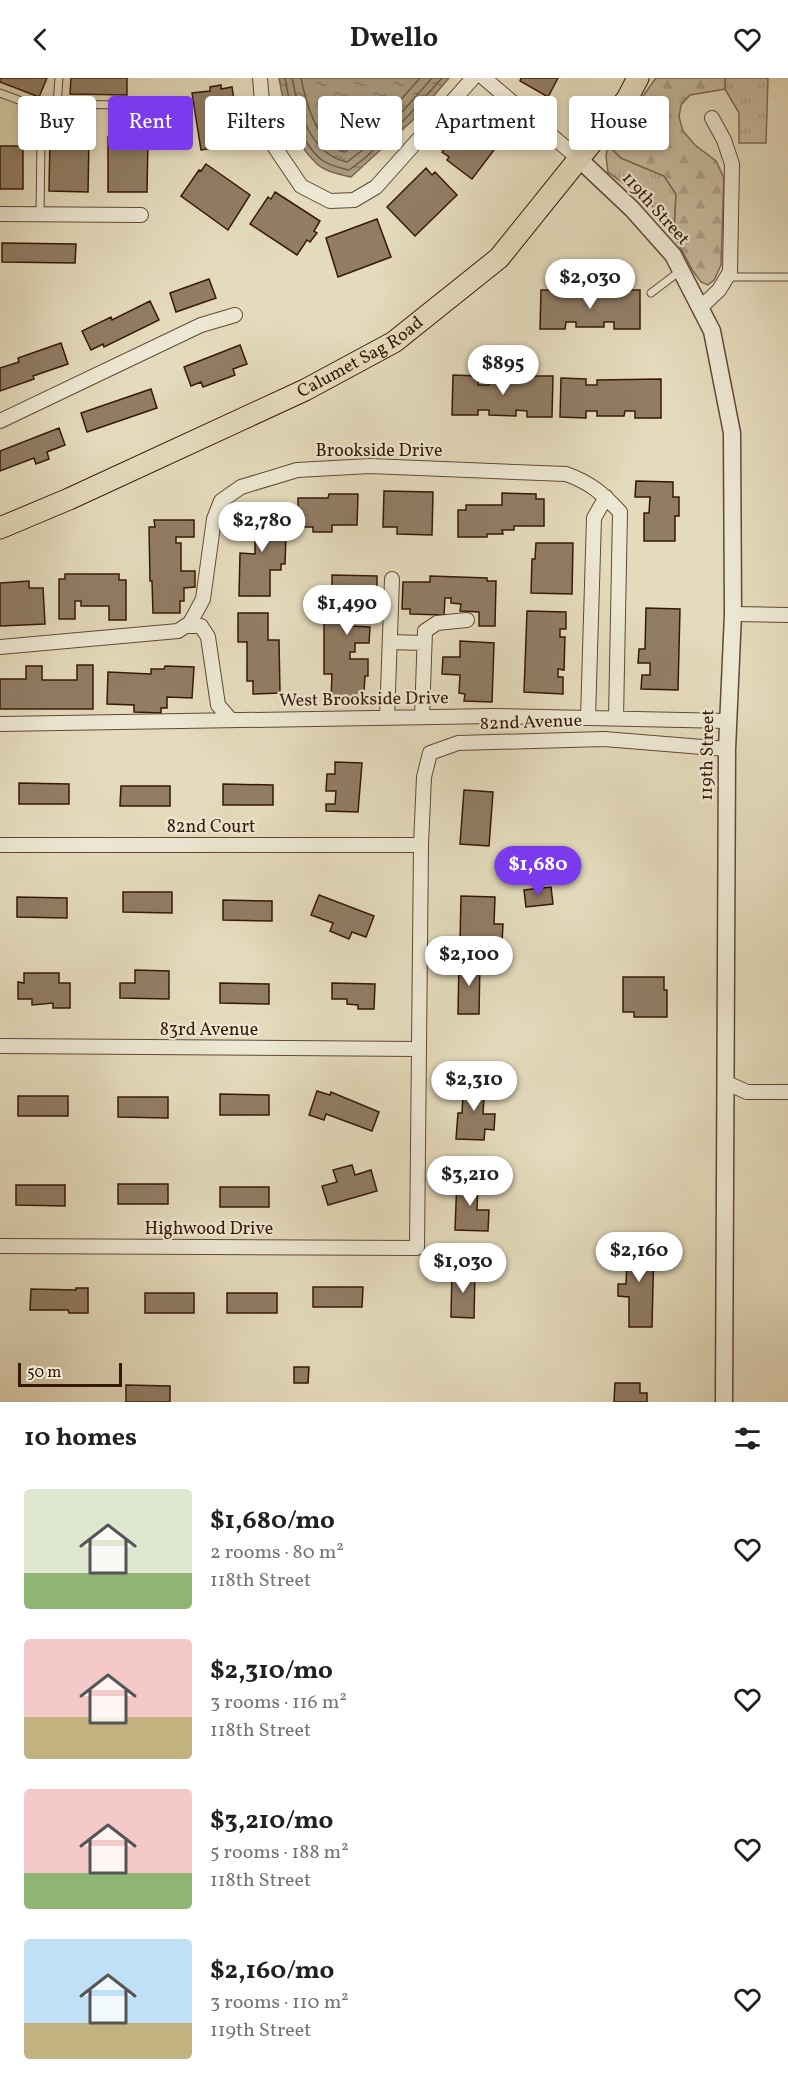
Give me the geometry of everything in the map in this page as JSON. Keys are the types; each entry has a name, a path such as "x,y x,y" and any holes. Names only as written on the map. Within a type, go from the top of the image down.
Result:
{"main road":[{"name":"Calumet Sag Road","path":"0,528 69,499 305,390 394,342 499,258 627,99 638,78"}],"street":[{"path":"260,78 262,102 272,143 300,186 330,201 354,200 376,187 473,78"},
{"path":"484,78 579,159"},
{"path":"700,308 719,290 730,272 732,164 724,140 712,118"},
{"name":"119th Street","path":"579,159 632,209 673,255 712,331 732,433 733,614 727,749 724,1402"},
{"path":"0,214 141,215"},
{"path":"0,421 201,325 235,315"},
{"name":"Brookside Drive","path":"186,626 204,599 214,519 221,501 241,487 297,470 370,466 566,474 586,482 606,497 620,512 616,718"},
{"path":"588,718 594,518 606,497"},
{"path":"387,718 392,579"},
{"path":"733,614 788,615"},
{"path":"422,717 425,631 437,623 467,620"},
{"path":"0,647 178,631 186,626 201,626 208,637 218,705 231,720"},
{"path":"390,642 424,643"},
{"name":"West Brookside Drive","path":"0,724 494,716 728,721"},
{"name":"82nd Avenue","path":"421,845 424,777 430,753 458,743 604,739 727,749"},
{"name":"82nd Court","path":"0,844 421,845"},
{"path":"418,1049 421,845"},
{"name":"83rd Avenue","path":"0,1046 418,1049"},
{"name":"Highwood Drive","path":"0,1246 417,1248 418,1049"},
{"path":"727,1083 747,1092 788,1092"}],"lane":[{"path":"57,96 58,78"},
{"path":"0,93 18,100"},
{"path":"40,150 40,214"},
{"path":"651,293 681,271"},
{"path":"727,277 788,277"}],"green space":[{"path":"656,78 725,78 725,89 690,95 681,105 679,117 683,131 695,145 716,161 724,178 721,265 714,280 708,285 701,282 693,271 674,236 676,194 664,176 621,158 613,150 669,150 669,96 643,96"},
{"path":"725,78 768,78 766,143 739,143 739,113 725,89"},
{"path":"607,150 613,150 621,158 664,176 676,194 674,236 657,211 644,198 608,172"}],"water":[{"path":"279,78 449,78 434,96 414,96 414,119 402,130 402,96 318,96 318,150 380,150 351,177 324,169 308,154 305,150 306,96 283,96"}],"building":[{"path":"0,78 47,78 39,96 0,82"},
{"path":"71,78 127,78 127,95 70,94"},
{"path":"521,78 558,78 549,96 520,81"},
{"path":"221,85 221,89 232,87 233,96 205,96 205,149 201,150 192,93 210,91 210,87"},
{"path":"0,146 18,146 18,150 23,150 23,189 0,189"},
{"path":"50,150 89,150 88,192 49,191"},
{"path":"108,150 148,150 147,192 108,192"},
{"path":"444,150 494,150 472,179 447,160 449,157 442,152"},
{"path":"206,164 250,195 228,230 181,196 199,170 201,171"},
{"path":"426,168 432,175 435,172 457,195 415,236 387,207"},
{"path":"275,192 320,221 314,231 317,233 310,242 307,240 297,255 250,224 268,197 271,199"},
{"path":"377,219 391,257 338,277 326,238"},
{"path":"2,243 76,244 75,263 2,262"},
{"path":"209,279 216,298 176,312 170,293"},
{"path":"541,290 565,290 565,297 577,297 577,291 604,292 604,297 615,297 615,290 640,290 640,329 614,329 614,322 604,322 604,327 576,327 576,322 566,322 565,329 540,329"},
{"path":"150,301 159,320 104,347 103,344 91,350 82,331 111,317 112,320"},
{"path":"61,343 68,364 0,391 0,368 19,362 18,358"},
{"path":"240,345 247,364 233,369 235,375 203,387 201,382 191,386 184,367"},
{"path":"453,375 478,376 478,385 489,385 489,380 521,381 521,376 553,376 552,417 527,417 527,411 516,410 516,416 489,415 489,410 478,410 478,415 452,415"},
{"path":"561,378 586,379 586,385 597,385 597,380 661,379 661,418 635,418 635,411 625,411 624,416 597,416 597,411 586,411 586,418 560,417"},
{"path":"151,389 157,408 87,432 81,413"},
{"path":"59,428 65,445 47,452 49,459 36,464 34,458 0,471 0,451"},
{"path":"636,481 673,482 673,497 679,497 679,516 675,516 675,541 644,541 644,513 649,513 650,497 635,497"},
{"path":"384,491 433,492 432,535 397,534 397,527 383,527"},
{"path":"502,493 536,494 536,499 544,499 544,526 514,526 514,530 502,530 503,534 487,534 487,537 458,537 458,510 466,510 466,505 502,505"},
{"path":"329,494 358,494 357,525 332,525 332,532 313,532 313,527 298,527 298,498 328,498"},
{"path":"249,509 281,510 280,535 286,535 285,564 281,564 281,570 270,570 270,596 239,596 240,553 255,554 255,538 248,538"},
{"path":"154,520 194,520 194,537 176,537 176,543 181,543 181,571 195,571 195,587 184,588 184,601 180,601 180,613 153,613 149,527 155,527"},
{"path":"536,543 573,543 572,594 531,593 532,559 535,559"},
{"path":"65,574 119,574 119,580 126,580 126,620 109,620 109,606 81,606 81,601 75,601 75,619 59,619 59,579 65,579"},
{"path":"332,575 377,576 377,592 365,592 365,611 357,611 357,620 351,620 351,626 370,627 369,643 355,643 355,652 350,652 350,659 368,659 368,676 365,676 364,692 360,692 360,701 331,700 332,674 324,674 324,608 332,608"},
{"path":"430,576 487,578 487,581 496,581 495,626 479,626 479,612 460,611 461,604 451,603 451,598 445,598 444,615 410,614 410,609 402,609 403,582 430,582"},
{"path":"29,581 29,588 43,588 45,624 0,626 0,583"},
{"path":"646,608 680,609 678,690 641,689 642,675 650,675 650,663 638,663 639,649 645,649"},
{"path":"527,611 566,612 566,629 560,629 560,637 565,637 564,670 558,669 558,677 563,677 563,694 524,692"},
{"path":"238,613 268,613 268,640 279,640 280,693 253,694 253,681 247,681 247,642 238,642"},
{"path":"460,641 494,643 492,702 464,701 465,694 459,693 460,675 442,674 443,657 460,657"},
{"path":"77,665 93,665 93,709 0,709 0,679 26,679 26,666 42,666 42,680 77,680"},
{"path":"165,666 194,667 192,698 167,697 167,708 161,708 161,713 134,712 134,705 107,704 108,672 151,674 151,669 164,669"},
{"path":"335,762 362,763 358,812 326,811 326,804 335,804 336,791 326,791 327,774 335,774"},
{"path":"19,783 69,784 69,804 19,804"},
{"path":"223,784 273,785 273,805 223,805"},
{"path":"121,786 170,786 170,806 120,806"},
{"path":"464,790 493,792 489,846 460,844"},
{"path":"551,887 553,904 526,907 524,890"},
{"path":"123,892 172,892 172,913 123,912"},
{"path":"319,895 374,916 366,937 352,932 349,939 330,931 333,923 311,915"},
{"path":"461,896 495,897 494,924 503,924 502,943 460,942"},
{"path":"17,897 67,898 67,918 17,917"},
{"path":"223,900 272,901 272,921 223,920"},
{"path":"459,961 480,961 479,1014 458,1014"},
{"path":"135,970 169,971 169,999 120,998 120,983 135,983"},
{"path":"24,973 59,973 59,983 70,983 70,1008 53,1008 53,1003 32,1005 32,999 18,999 18,982 24,983"},
{"path":"623,977 664,977 664,990 667,990 667,1017 634,1017 634,1012 623,1012"},
{"path":"220,983 269,984 269,1004 220,1003"},
{"path":"332,983 375,984 374,1009 358,1009 358,1005 347,1004 347,999 332,999"},
{"path":"464,1077 485,1078 483,1114 495,1114 494,1130 485,1129 484,1140 456,1139 458,1113 462,1113"},
{"path":"317,1091 330,1095 331,1092 379,1112 372,1131 326,1114 324,1120 309,1115"},
{"path":"220,1094 269,1095 269,1115 220,1115"},
{"path":"18,1096 68,1096 68,1116 18,1116"},
{"path":"118,1097 168,1097 168,1118 118,1117"},
{"path":"352,1165 355,1175 371,1170 377,1191 328,1205 322,1186 337,1182 333,1170"},
{"path":"457,1178 478,1179 477,1210 489,1210 488,1231 455,1230"},
{"path":"118,1184 168,1184 168,1204 118,1204"},
{"path":"16,1185 65,1185 65,1206 16,1205"},
{"path":"220,1187 269,1187 269,1207 220,1207"},
{"path":"621,1243 654,1244 652,1327 629,1327 629,1297 618,1296 618,1284 626,1284 627,1260 621,1260"},
{"path":"452,1270 475,1271 474,1318 451,1317"},
{"path":"313,1287 363,1287 362,1307 313,1307"},
{"path":"76,1288 88,1288 88,1313 69,1313 68,1310 30,1310 31,1289 76,1290"},
{"path":"145,1293 194,1293 194,1313 145,1313"},
{"path":"227,1293 277,1293 277,1313 227,1313"},
{"path":"294,1367 309,1367 308,1383 294,1383"},
{"path":"615,1383 640,1383 640,1393 647,1393 647,1402 614,1402"},
{"path":"126,1385 170,1386 170,1402 126,1402"}]}
